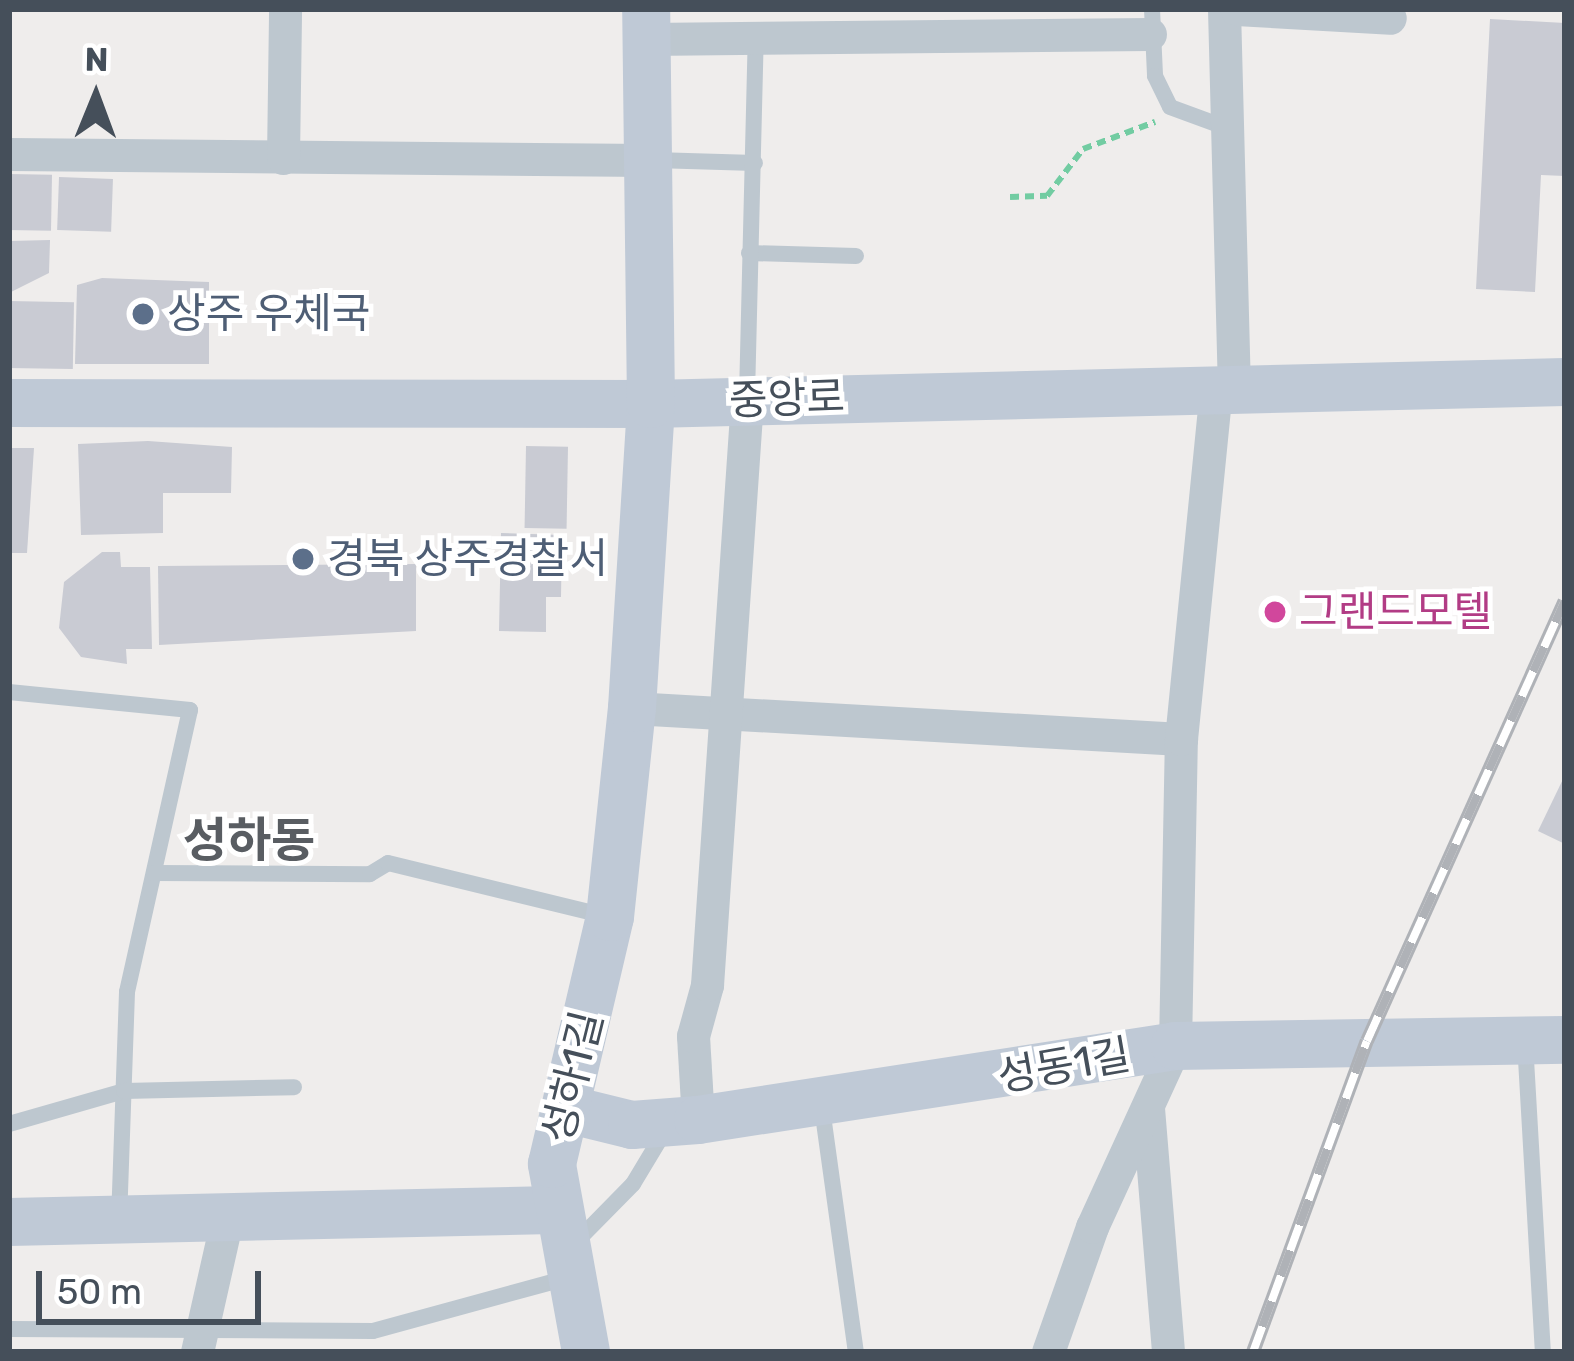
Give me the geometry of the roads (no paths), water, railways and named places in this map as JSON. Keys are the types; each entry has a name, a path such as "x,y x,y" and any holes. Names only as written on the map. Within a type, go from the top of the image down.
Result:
{"street":[{"path":"283,158 285,9"},
{"path":"1048,1352 1175,1046 1181,739 1225,388 1224,9"},
{"path":"1236,9 1390,18"},
{"path":"646,24 756,37 1151,21"},
{"name":"성하1길","path":"586,1352 552,1163 610,917 632,708 651,404 646,24"},
{"path":"9,154 647,160"},
{"name":"중앙로","path":"9,403 651,404 1565,382"},
{"path":"684,1121 693,1036 707,986 747,400"},
{"path":"632,708 1181,739"},
{"name":"성동1길","path":"567,1109 632,1125 822,1107 1175,1046 1545,1041"},
{"path":"1148,1106 1168,1352"},
{"path":"199,1341 227,1220"},
{"path":"9,1222 227,1220 566,1244"}],"lane":[{"path":"1151,21 1170,107 1227,128"},
{"path":"747,400 756,37"},
{"path":"647,160 754,163"},
{"path":"748,253 856,256"},
{"path":"9,692 190,710 127,992 119,1222"},
{"path":"154,872 370,874 388,863 610,917"},
{"path":"1543,1352 1545,1041"},
{"path":"9,1124 124,1091 294,1087"},
{"path":"822,1107 856,1352"},
{"path":"9,1329 199,1341 373,1331 566,1244 633,1184 684,1121"}],"railway":[{"path":"1253,1352 1367,1041 1565,601"}],"place":[{"name":"상주 우체국","path":"143,314"},
{"name":"경북 상주경찰서","path":"303,559"},
{"name":"그랜드모텔","path":"1275,612"}],"district":[{"name":"성하동","path":"249,841"}]}
